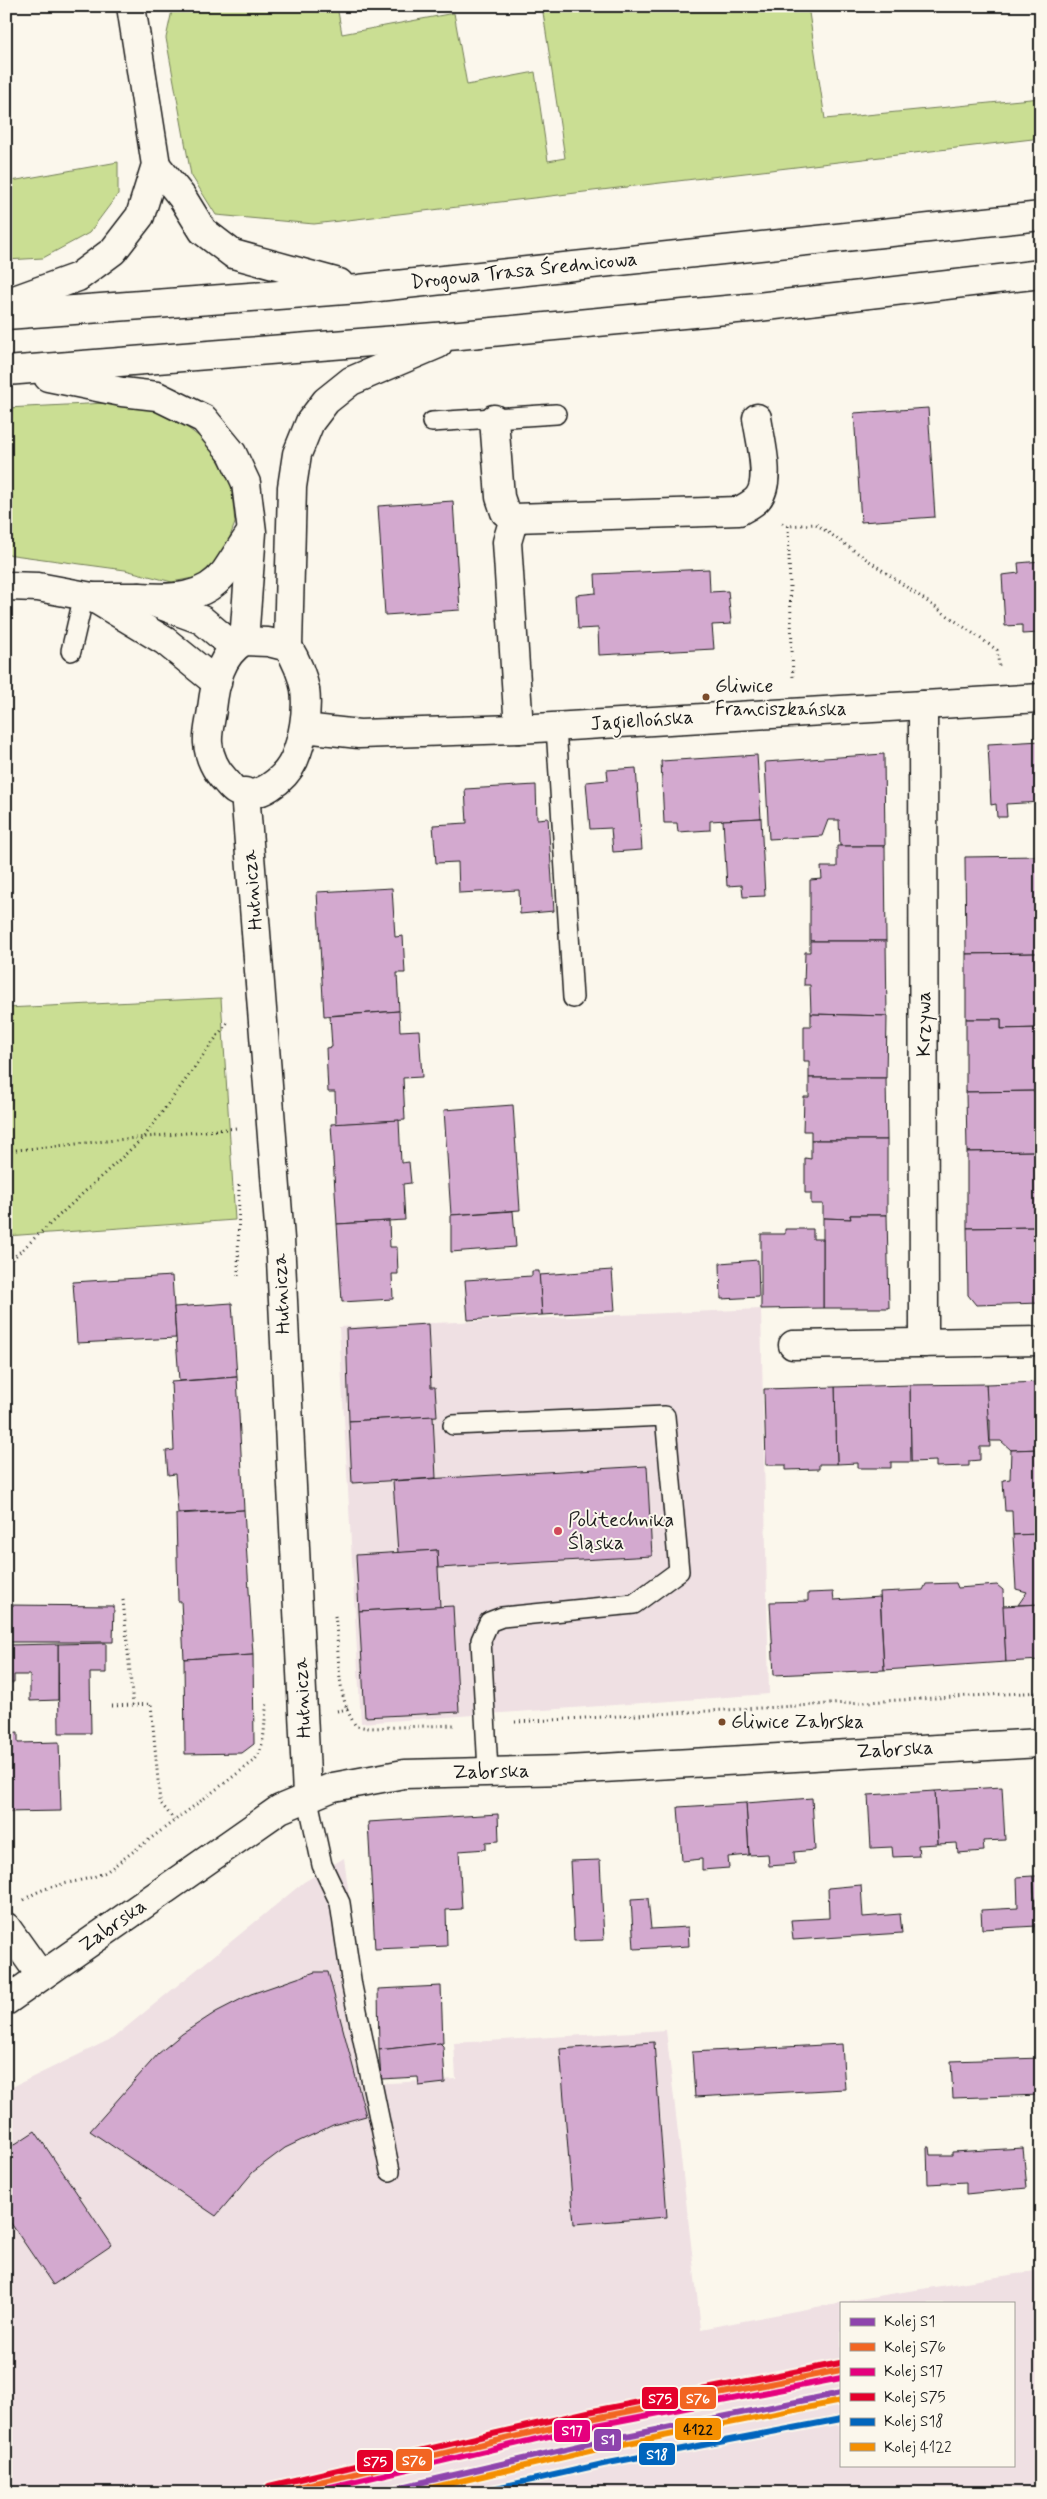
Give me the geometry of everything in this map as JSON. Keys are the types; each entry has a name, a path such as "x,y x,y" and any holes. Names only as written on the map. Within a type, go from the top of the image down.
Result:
{"street":[{"path":"6,303 78,277 113,252 140,216 156,165 131,6"},
{"path":"156,165 182,197 203,231 233,254 359,289"},
{"name":"Drogowa Trasa Średnicowa","path":"6,315 359,289 1041,216"},
{"path":"13,371 460,335 758,307 1041,274"},
{"path":"13,371 122,392 157,396 204,419 232,453 246,483 252,532 239,644 224,658 217,683 208,743 217,772 236,791 262,791 279,780 294,760 304,728 305,690 296,660 288,648 292,487 297,454 310,422 326,402 351,381 460,335"},
{"path":"494,419 500,497 505,512 514,518 739,510 752,504 759,497 764,486 765,472 757,418"},
{"path":"514,518 507,542 519,729"},
{"path":"6,586 38,587 88,596 173,599 201,592 224,574 252,532"},
{"path":"88,596 165,641 217,683"},
{"path":"139,597 202,620 239,644 268,642 288,648"},
{"name":"Jagiellońska","path":"304,728 359,734 519,729 1041,698"},
{"name":"Krzywa","path":"924,705 924,1343"},
{"name":"Hutnicza","path":"245,792 280,1239 308,1795"},
{"path":"793,1345 1041,1341"},
{"name":"Zabrska","path":"6,2001 266,1818 308,1795 359,1780 404,1774 567,1770 1041,1742"},
{"path":"6,1927 41,1976"}],"lane":[{"path":"432,422 556,414"},
{"path":"71,651 88,596"},
{"path":"556,727 573,998"},
{"path":"453,1425 665,1416 679,1571 634,1604 502,1617 489,1622 480,1640 488,1771"},
{"path":"308,1795 322,1865 340,1903 352,1986 390,2171"}],"path":[{"path":"752,504 788,526 816,524 997,650 999,672"},
{"path":"788,526 793,685"},
{"path":"12,1259 144,1136 232,1016"},
{"path":"6,1151 239,1128 239,1138"},
{"path":"238,1276 239,1175"},
{"path":"123,1600 133,1705"},
{"path":"348,1709 350,1718 356,1726 369,1728 484,1724 1041,1692"},
{"path":"112,1706 151,1704 160,1802 174,1820"},
{"path":"24,1899 48,1886 90,1879 106,1872 254,1761 261,1752 264,1742 264,1721"}],"shaded area":[{"name":"Politechnika Śląska","path":"761,1309 769,1694 361,1723 339,1327"},
{"path":"344,1858 374,2084 456,2079 454,2043 666,2030 701,2329 840,2303 840,2466 1014,2466 1014,2302 843,2302 1041,2270 1041,2493 6,2493 6,2090 113,2038 304,1882"}],"green space":[{"path":"173,6 337,6 342,34 454,13 467,85 535,72 548,161 565,158 542,6 808,6 825,119 1041,98 1041,138 314,224 216,215 191,175 166,38"},
{"path":"118,162 118,194 89,233 43,258 6,260 6,182"},
{"path":"127,402 165,411 209,444 231,483 235,523 224,553 198,577 172,582 125,570 6,554 6,408"},
{"path":"221,998 235,1220 6,1236 6,1008"}],"building":[{"path":"928,408 935,517 861,522 854,413"},
{"path":"453,501 460,610 385,615 378,506"},
{"path":"1041,561 1041,633 1022,634 1022,625 1005,626 1002,575 1019,573 1018,563"},
{"path":"709,569 710,592 728,591 731,621 731,624 712,625 714,649 599,655 598,628 578,629 576,595 596,593 595,574"},
{"path":"1041,741 1041,802 1006,804 1007,817 997,817 996,804 991,805 988,744"},
{"path":"884,754 885,846 840,846 839,820 828,820 822,836 769,839 765,762"},
{"path":"757,755 761,818 710,821 710,830 678,832 677,823 664,823 661,761"},
{"path":"636,768 642,850 613,852 611,828 590,829 586,782 608,780 607,770"},
{"path":"536,785 537,819 548,818 554,911 520,914 519,890 459,893 458,862 436,863 433,825 467,823 465,789"},
{"path":"761,818 765,896 743,897 742,885 727,886 723,820"},
{"path":"837,846 885,846 886,941 810,941 810,880 822,879 821,867 837,867"},
{"path":"1040,856 1040,953 966,954 965,857"},
{"path":"392,888 395,937 403,936 405,973 397,973 399,1011 324,1016 317,892"},
{"path":"810,941 886,941 887,1016 811,1014 810,985 804,985 805,952 810,952"},
{"path":"1040,953 1041,1028 1001,1029 1001,1019 966,1019 966,954"},
{"path":"399,1011 400,1031 419,1030 422,1077 403,1078 405,1120 336,1124 335,1092 328,1092 326,1048 332,1047 330,1016"},
{"path":"811,1014 887,1016 886,1078 809,1078 809,1061 804,1061 804,1026 811,1026"},
{"path":"966,1019 1001,1019 1001,1029 1041,1028 1041,1091 966,1092"},
{"path":"809,1078 886,1078 887,1140 811,1140 811,1131 803,1131 804,1097 809,1097"},
{"path":"1041,1091 1041,1151 967,1152 966,1092"},
{"path":"513,1105 520,1210 451,1215 444,1110"},
{"path":"399,1120 401,1163 409,1162 411,1183 403,1184 405,1220 337,1224 331,1124"},
{"path":"811,1140 887,1140 887,1215 850,1215 851,1219 823,1218 823,1204 811,1204 811,1193 805,1193 805,1158 811,1159"},
{"path":"1041,1151 1041,1227 967,1228 967,1152"},
{"path":"513,1211 516,1247 451,1252 451,1215"},
{"path":"850,1215 887,1215 889,1308 823,1308 823,1218 851,1219"},
{"path":"389,1221 390,1247 397,1247 398,1274 392,1274 393,1299 342,1302 337,1224"},
{"path":"1039,1227 1041,1303 976,1305 968,1295 967,1228"},
{"path":"785,1229 813,1229 813,1239 823,1239 823,1308 761,1309 761,1234 785,1234"},
{"path":"758,1260 759,1297 721,1299 720,1263"},
{"path":"612,1270 615,1311 542,1315 539,1275"},
{"path":"532,1271 539,1271 542,1315 468,1320 465,1280 532,1276"},
{"path":"172,1276 176,1338 77,1343 73,1282"},
{"path":"232,1303 237,1377 179,1381 174,1307"},
{"path":"428,1324 431,1387 435,1387 437,1416 349,1421 346,1329"},
{"path":"237,1377 244,1510 178,1513 175,1474 168,1475 166,1451 174,1450 171,1382"},
{"path":"1041,1382 1041,1449 1011,1450 1001,1441 990,1441 990,1420 987,1420 986,1384"},
{"path":"986,1384 990,1447 980,1447 980,1460 969,1461 969,1466 936,1467 936,1461 911,1462 910,1385"},
{"path":"910,1385 911,1462 891,1462 891,1468 858,1468 858,1463 837,1464 835,1387"},
{"path":"835,1387 837,1464 819,1464 819,1469 786,1470 786,1465 766,1465 764,1389"},
{"path":"433,1416 436,1478 352,1483 349,1421"},
{"path":"1041,1449 1040,1534 1013,1535 1012,1511 1005,1511 1003,1480 1010,1479 1011,1450"},
{"path":"647,1466 652,1556 438,1568 437,1550 398,1553 393,1481"},
{"path":"244,1510 253,1655 184,1659 181,1601 178,1601 176,1514"},
{"path":"1039,1519 1041,1519 1041,1604 1018,1605 1027,1592 1016,1589 1013,1535 1040,1534"},
{"path":"437,1550 440,1607 359,1611 356,1555"},
{"path":"956,1583 958,1588 997,1585 1003,1590 1006,1662 884,1670 880,1592 923,1590 926,1584"},
{"path":"833,1592 834,1600 880,1597 884,1670 774,1675 770,1602 808,1601 808,1593"},
{"path":"1041,1604 1041,1660 1006,1662 1003,1606"},
{"path":"6,1605 114,1606 113,1642 6,1642"},
{"path":"453,1606 459,1712 365,1717 359,1611"},
{"path":"106,1643 106,1673 90,1673 91,1733 59,1733 58,1644"},
{"path":"58,1644 58,1700 30,1701 30,1675 14,1675 14,1683 6,1683 6,1645"},
{"path":"253,1655 254,1744 242,1753 185,1754 184,1659"},
{"path":"18,1732 18,1743 59,1742 61,1811 6,1812 6,1733"},
{"path":"1002,1787 1005,1840 983,1841 984,1851 958,1853 957,1843 938,1844 935,1791"},
{"path":"935,1791 938,1844 918,1845 919,1856 893,1857 892,1847 871,1848 868,1795"},
{"path":"812,1798 815,1850 794,1852 795,1864 769,1866 768,1854 749,1855 746,1803"},
{"path":"746,1803 749,1855 728,1857 729,1868 702,1870 702,1859 682,1861 678,1807"},
{"path":"498,1814 499,1841 486,1842 486,1849 459,1851 462,1909 446,1910 447,1946 375,1949 368,1822"},
{"path":"600,1860 604,1940 574,1941 570,1861"},
{"path":"1033,1876 1037,1926 982,1929 981,1910 1018,1908 1017,1877"},
{"path":"1033,1876 1041,1876 1041,1926 1037,1926"},
{"path":"861,1885 863,1917 900,1914 902,1933 793,1940 791,1920 829,1918 828,1888"},
{"path":"648,1898 651,1929 688,1927 689,1946 634,1949 631,1899"},
{"path":"315,1972 328,1972 366,2116 333,2125 285,2148 253,2172 216,2216 90,2131 158,2054 182,2034 216,2012 251,1994"},
{"path":"441,1986 443,2043 379,2050 378,1989"},
{"path":"654,2042 667,2217 574,2224 560,2049"},
{"path":"440,2043 443,2046 445,2083 419,2086 418,2077 381,2079 379,2050"},
{"path":"842,2044 845,2089 695,2097 692,2052"},
{"path":"1041,2058 1041,2095 953,2098 951,2061"},
{"path":"35,2131 112,2245 53,2285 6,2216 6,2150"},
{"path":"927,2147 929,2147 930,2155 952,2155 952,2152 1023,2148 1027,2188 966,2194 966,2182 928,2184"}],"rail line":[{"name":"S75","path":"269,2486 588,2412 840,2363"},
{"name":"S76","path":"272,2493 590,2419 840,2370"},
{"name":"S17","path":"305,2493 592,2426 840,2378"},
{"name":"S1","path":"376,2493 596,2442 840,2393"},
{"name":"4122","path":"409,2493 598,2449 840,2401"},
{"name":"S18","path":"474,2493 603,2464 840,2419"}],"place":[{"name":"Gliwice Franciszkańska","path":"706,697"},
{"name":"Politechnika Śląska","path":"558,1531"},
{"name":"Gliwice Zabrska","path":"722,1722"}]}
